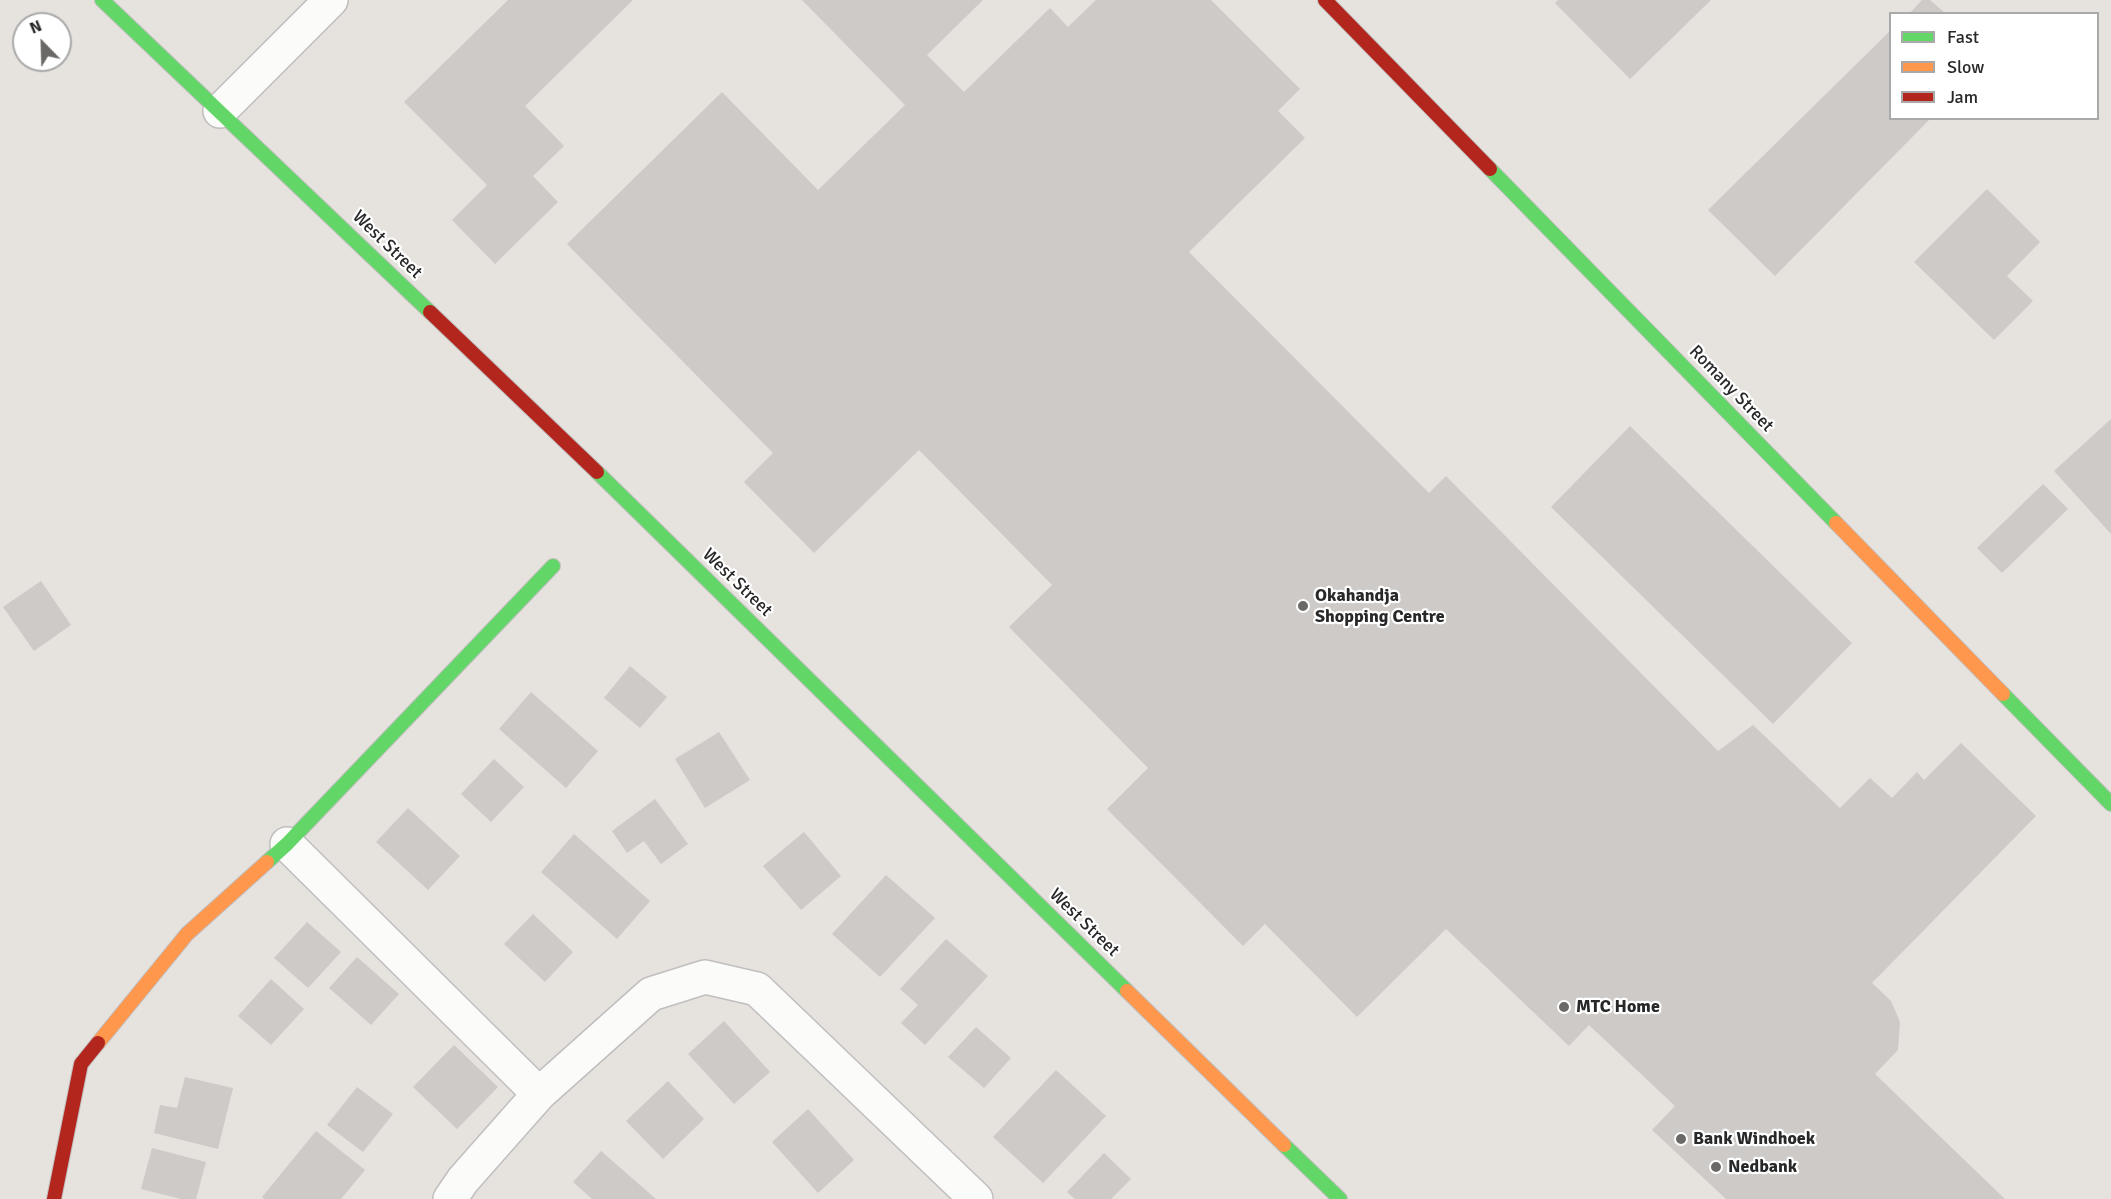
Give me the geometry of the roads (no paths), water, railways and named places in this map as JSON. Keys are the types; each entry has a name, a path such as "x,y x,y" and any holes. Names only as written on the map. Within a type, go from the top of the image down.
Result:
{"street":[{"name":"West Street","path":"102,0 584,458 1340,1199"},
{"path":"220,111 331,0"},
{"name":"Romany Street","path":"1325,0 2111,804"},
{"path":"54,1199 81,1064 187,934 287,844 553,566"},
{"path":"287,844 538,1094"},
{"path":"450,1199 463,1180 538,1094 651,994 705,976 758,989 976,1199"}],"place":[{"name":"Okahandja Shopping Centre","path":"1303,606"},
{"name":"MTC Home","path":"1564,1007"},
{"name":"Bank Windhoek","path":"1681,1139"},
{"name":"Nedbank","path":"1716,1167"}]}
